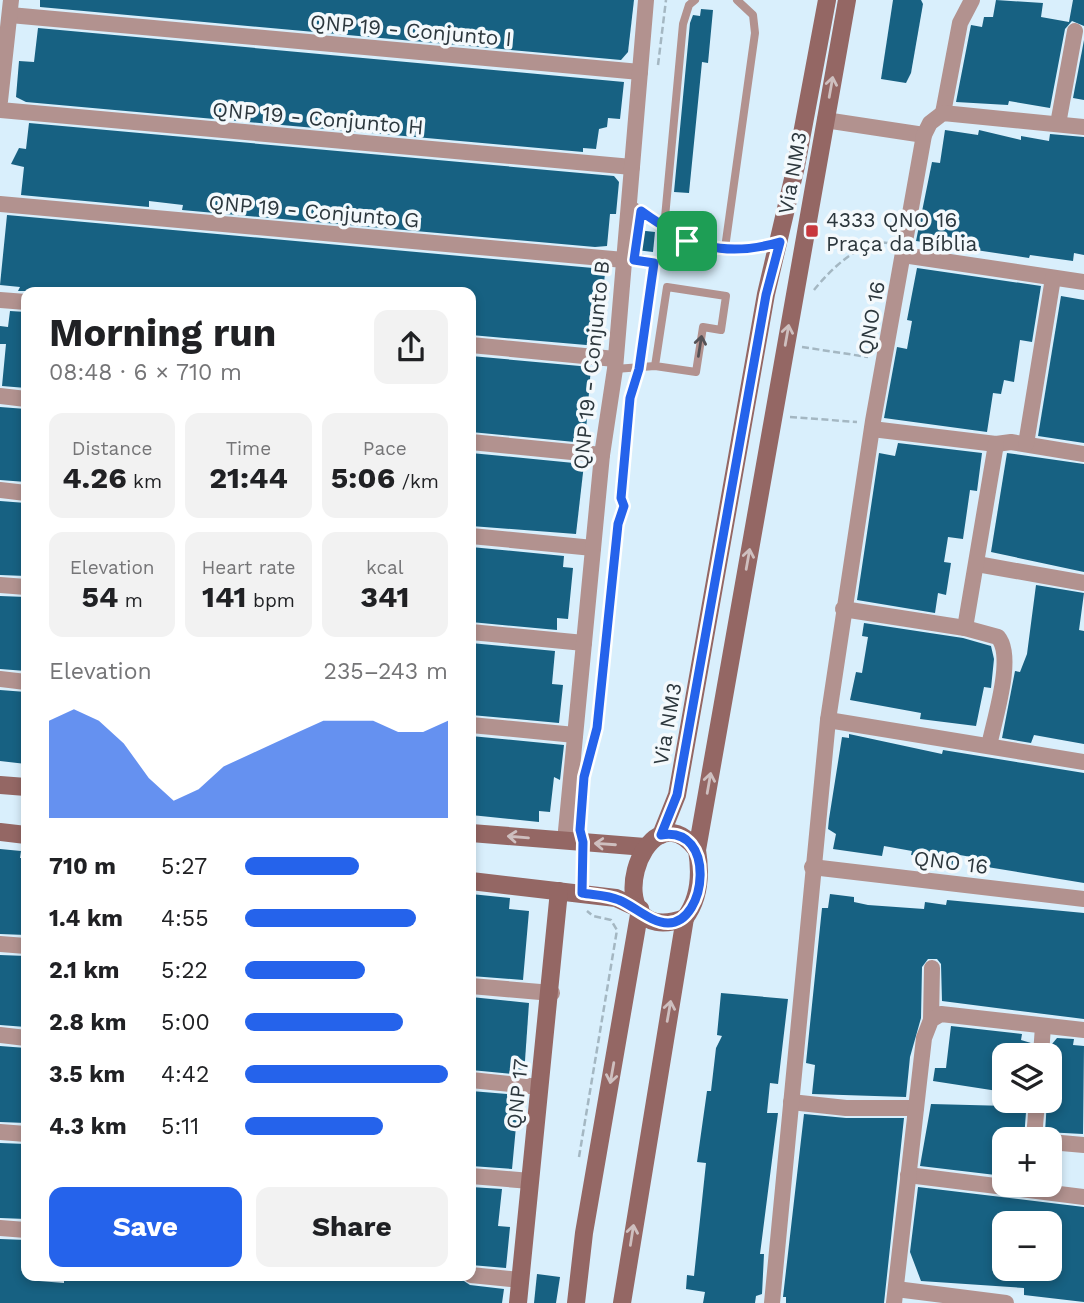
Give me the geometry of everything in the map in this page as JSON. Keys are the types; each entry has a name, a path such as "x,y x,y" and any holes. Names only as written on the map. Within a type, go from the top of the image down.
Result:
{"main road":[{"name":"Via NM3","path":"661,835 677,795 766,295 780,242 827,0"},
{"name":"Via NM3","path":"697,850 847,0"},
{"path":"0,785 21,787"},
{"path":"0,832 21,834"},
{"path":"476,833 645,847"},
{"path":"576,1303 584,1233 640,909 633,894 632,877 645,847 661,835 676,834 697,850 700,868 697,891 685,918 622,1303"},
{"path":"476,882 616,898 661,922 670,923 685,918"},
{"name":"QNP 17","path":"518,1303 552,993 559,891"},
{"path":"584,1233 587,1303"}],"street":[{"name":"QNP 19 - Conjunto B","path":"574,841 575,735 602,455 629,260 629,202 646,0"},
{"name":"QNO 16","path":"772,1303 828,720 872,425 925,135 930,123 943,113 960,23 972,0"},
{"name":"QNP 19 - Conjunto I","path":"10,7 640,72"},
{"path":"0,101 10,7"},
{"path":"1058,124 1075,32"},
{"name":"QNP 19 - Conjunto H","path":"0,110 632,167"},
{"path":"943,113 1084,127"},
{"path":"825,120 925,135"},
{"name":"QNP 19 - Conjunto G","path":"0,204 629,260"},
{"name":"QNO 16","path":"904,250 1084,282"},
{"path":"1026,444 1054,278"},
{"path":"0,300 21,302"},
{"path":"476,346 615,364"},
{"path":"0,396 21,398"},
{"path":"872,425 1084,454"},
{"path":"476,442 602,455"},
{"path":"965,628 996,444"},
{"path":"0,490 21,492"},
{"path":"476,536 593,548"},
{"path":"977,565 1084,583"},
{"path":"0,585 21,587"},
{"path":"844,610 965,628 998,637 1006,650 989,746"},
{"path":"476,632 583,643"},
{"path":"0,679 21,681"},
{"path":"828,720 1084,762"},
{"path":"476,725 575,735"},
{"name":"QNO 16","path":"812,867 1084,900"},
{"path":"0,944 21,946"},
{"path":"932,968 931,1020 924,1038 895,1296 1006,1303"},
{"path":"476,986 552,993"},
{"path":"931,1020 941,1014 1084,1030"},
{"path":"1042,1043 1043,1026"},
{"path":"0,1035 21,1037"},
{"path":"476,1081 540,1087"},
{"path":"791,1102 846,1108 916,1108"},
{"path":"0,1132 21,1134"},
{"path":"1062,1143 1084,1145"},
{"path":"908,1175 992,1184"},
{"path":"476,1176 530,1181"},
{"path":"1062,1194 1084,1197"},
{"path":"0,1228 21,1230"},
{"path":"476,1276 520,1280"}],"lane":[{"path":"664,228 683,24 689,5 695,0"},
{"path":"725,248 755,33 752,15 737,0"},
{"path":"629,202 687,241 752,250 780,242"},
{"path":"615,364 639,369 655,366 696,372 703,327 721,330 726,296 667,287 655,366"}],"path":[{"path":"811,295 842,263 871,244 880,242 904,250"},
{"path":"589,759 597,728 618,524 624,506 621,498 630,398 639,369 654,263 629,260"},
{"path":"799,347 885,359"},
{"path":"787,417 872,425"},
{"path":"574,841 582,893 590,914 611,920 618,930 578,1163"}],"building":[{"path":"40,0 634,0 628,52 621,60 40,7"},
{"path":"893,0 921,0 923,4 911,73 906,83 881,79"},
{"path":"996,0 1043,3 1041,17 1069,22 1073,0 1084,0 1084,26 1072,21 1065,29 1050,108 1009,101 1008,105 956,102 971,25 982,27 984,17 993,17"},
{"path":"701,9 713,10 708,63 702,62 689,193 674,192 690,23 693,15 700,16"},
{"path":"38,28 624,82 620,119 608,118 607,127 599,129 596,149 583,148 583,152 26,102 16,97 19,61 34,62"},
{"path":"1084,40 1084,100 1073,98"},
{"path":"29,123 614,176 619,182 616,214 610,214 607,246 595,247 182,210 183,205 149,201 149,207 21,195 24,167 11,164 19,148 26,149"},
{"path":"945,130 978,135 979,130 1021,140 1021,136 1049,141 1050,134 1084,137 1084,255 1074,253 1073,261 1030,255 1029,258 916,241 932,162 940,163"},
{"path":"7,215 593,268 593,272 605,273 598,346 476,335 476,287 21,287 21,291 18,291 20,287 0,285"},
{"path":"637,230 655,232 653,252 636,250"},
{"path":"917,268 1041,286 1032,342 1020,340 1014,382 1004,380 1001,394 993,393 987,432 884,418 897,347 907,349 912,321 907,320"},
{"path":"1061,296 1084,300 1084,443 1038,436"},
{"path":"10,311 21,312 21,388 2,386 6,344 0,344 0,326 8,327"},
{"path":"476,356 591,367 585,443 476,432"},
{"path":"0,407 21,409 21,482 0,480"},
{"path":"898,443 982,453 977,491 970,490 963,539 948,537 944,562 951,563 946,595 938,593 935,613 857,600 879,453 895,456"},
{"path":"476,453 584,464 576,534 476,526"},
{"path":"1007,453 1084,464 1084,572 991,552"},
{"path":"0,501 21,503 21,576 0,575"},
{"path":"476,547 564,556 563,567 573,568 568,619 557,618 557,630 476,622"},
{"path":"1036,585 1084,593 1079,630 1084,631 1084,744 1034,735 1031,743 1002,738 1015,671 1020,672 1027,654"},
{"path":"0,596 21,597 21,671 0,669"},
{"path":"864,623 963,638 991,646 994,659 991,688 984,687 976,726 920,719 921,713 850,700 856,672 862,673 868,637 862,636"},
{"path":"476,643 555,651 552,684 563,685 559,723 476,715"},
{"path":"0,690 21,692 21,763 0,761"},
{"path":"849,734 942,754 943,750 1084,773 1084,883 981,866 983,859 954,854 952,869 924,864 926,857 911,855 912,851 884,846 882,856 833,849 836,834 828,829 829,819 842,737 849,738"},
{"path":"476,736 564,745 560,780 554,777 550,812 539,811 539,822 476,816"},
{"path":"0,849 21,851 21,935 0,934"},
{"path":"830,894 854,897 854,902 868,905 924,909 925,902 946,905 947,900 1084,913 1084,1019 942,1001 941,964 937,959 928,959 922,967 921,1018 910,1057 906,1097 812,1094 815,1065 806,1063 822,908 828,908"},
{"path":"476,895 510,898 509,909 529,911 523,980 476,976"},
{"path":"0,955 21,956 21,1027 0,1025"},
{"path":"721,993 788,999 778,1084 770,1083 767,1113 778,1113 760,1254 764,1254 762,1294 756,1296 755,1303 703,1303 705,1292 686,1289 687,1275 694,1276 706,1163 697,1162 707,1091 711,1091 716,1048 722,1036 717,1035"},
{"path":"476,998 529,1003 524,1075 476,1070"},
{"path":"951,1026 1022,1034 1021,1040 1031,1043 992,1043 992,1090 933,1081 935,1068 946,1068"},
{"path":"1057,1038 1074,1039 1073,1045 1084,1046 1083,1134 1062,1133 1062,1127 1045,1127 1046,1113 1062,1113 1062,1043 1053,1043"},
{"path":"0,1046 21,1048 21,1123 0,1122"},
{"path":"476,1091 519,1095 512,1169 476,1166"},
{"path":"931,1104 992,1106 992,1113 1026,1113 1025,1127 992,1127 992,1175 920,1166"},
{"path":"804,1114 846,1118 904,1118 884,1303 786,1303 786,1297 783,1297"},
{"path":"0,1143 21,1144 21,1219 0,1218"},
{"path":"476,1187 502,1189 498,1226 510,1227 506,1268 476,1265"},
{"path":"918,1187 1084,1207 1084,1302 1024,1295 1024,1288 921,1281 910,1252"},
{"path":"0,1239 21,1240 21,1281 464,1281 470,1285 504,1289 502,1303 0,1303"},
{"path":"537,1274 560,1277 556,1303 534,1303"}],"place":[{"name":"4333 QNO 16 Praça da Bíblia","path":"812,231"}],"route":[{"path":"641,211 687,241 752,250 780,242 766,295 677,795 661,835 676,834 692,843 697,850 700,868 692,908 685,918 670,923 648,916 640,909 616,898 582,893 583,842 580,830 584,777 597,728 618,524 624,506 621,498 630,398 639,369 654,263 634,260 641,211"}]}
